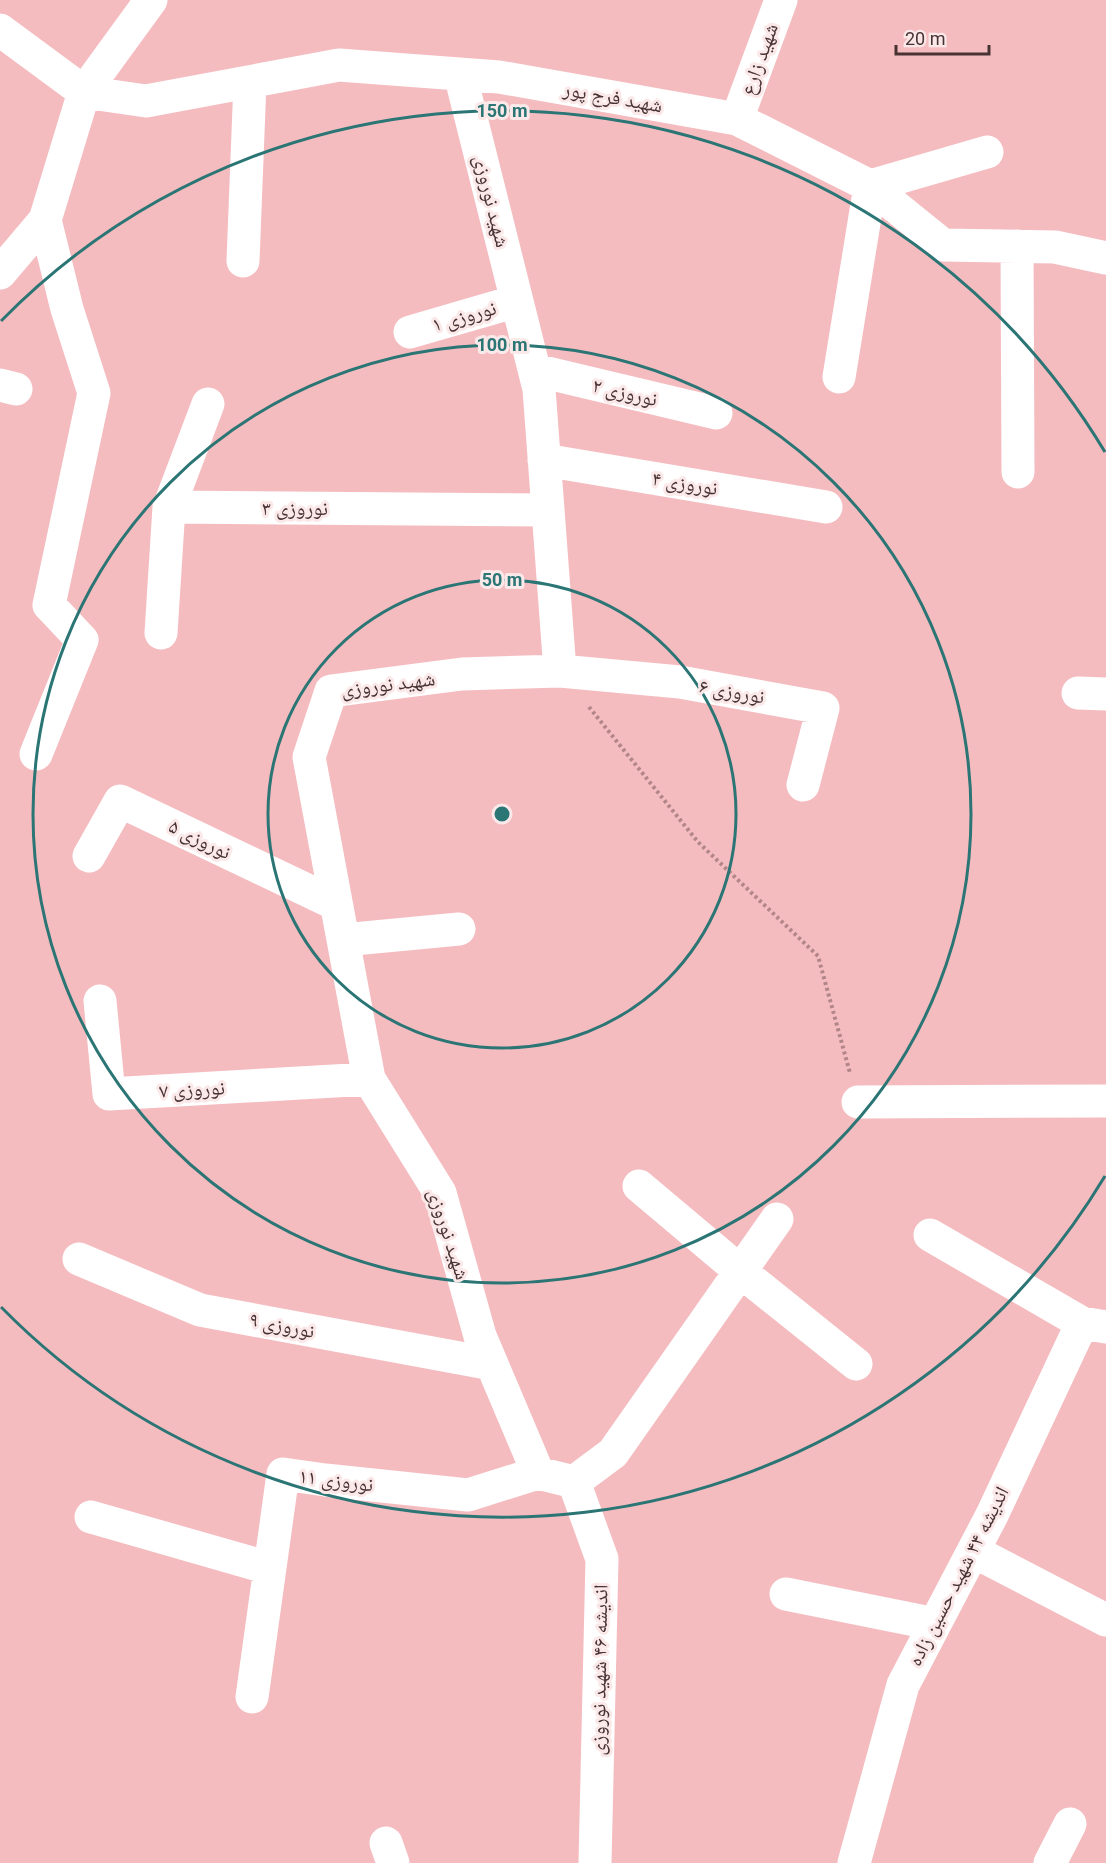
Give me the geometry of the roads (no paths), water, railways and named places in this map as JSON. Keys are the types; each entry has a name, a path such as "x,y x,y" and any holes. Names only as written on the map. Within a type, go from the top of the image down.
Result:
{"street":[{"path":"0,273 45,220 84,92 151,0"},
{"name":"شهید زارع","path":"738,119 781,0"},
{"name":"شهید فرج پور","path":"0,30 84,92 146,101 339,65 499,77 738,119 870,186 944,245 1055,247 1106,258"},
{"name":"شهید نوروزی","path":"460,74 539,389 560,671 462,674 332,691 309,757 369,1078 440,1193 480,1336 538,1473"},
{"path":"243,261 250,82"},
{"path":"839,377 870,186 987,152"},
{"path":"36,754 82,640 50,605 94,393 67,309 45,220"},
{"path":"1017,246 1018,472"},
{"name":"نوروزی ۱","path":"410,332 518,301"},
{"name":"نوروزی ۲","path":"535,370 716,413"},
{"path":"161,633 169,507 207,404"},
{"name":"نوروزی ۴","path":"544,460 826,507"},
{"name":"نوروزی ۳","path":"169,507 548,510"},
{"name":"نوروزی ۶","path":"560,671 681,682 823,708 803,785"},
{"name":"نوروزی ۵","path":"89,856 120,801 336,904"},
{"path":"343,940 459,929"},
{"name":"نوروزی ۷","path":"100,1001 109,1094 369,1078"},
{"path":"858,1102 1106,1101"},
{"path":"639,1186 856,1364"},
{"path":"538,1473 574,1482 613,1452 777,1219"},
{"path":"930,1235 1094,1325"},
{"name":"نوروزی ۹","path":"79,1259 200,1310 492,1364"},
{"name":"اندیشه ۴۴ شهید حسین زاده","path":"854,1863 903,1685 1094,1325"},
{"name":"نوروزی ۱۱","path":"252,1696 283,1474 468,1495 538,1473"},
{"name":"اندیشه ۴۶ شهید نوروزی","path":"574,1482 602,1559 595,1863"},
{"path":"91,1517 269,1568"},
{"path":"973,1551 1106,1620"},
{"path":"786,1594 935,1624"},
{"path":"1050,1863 1070,1824"}]}
